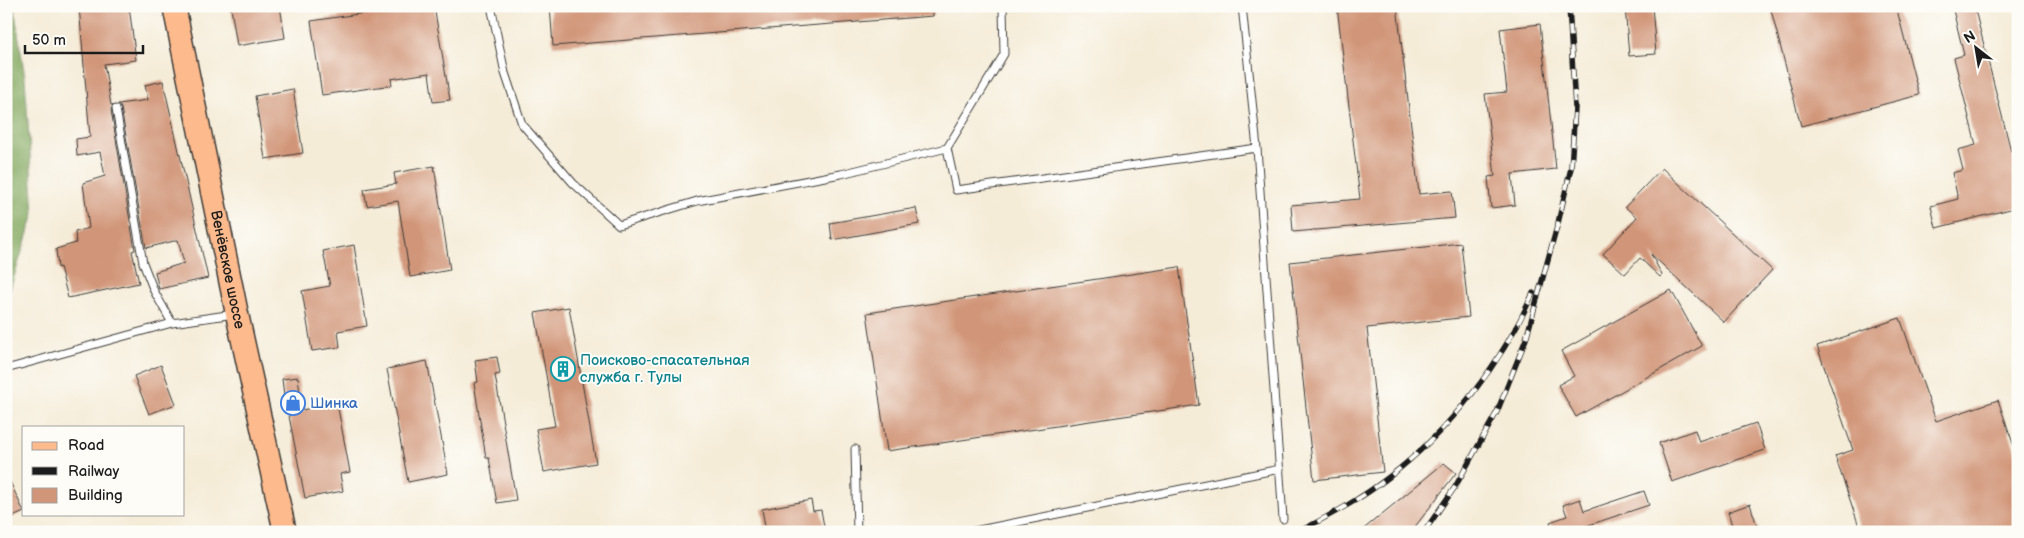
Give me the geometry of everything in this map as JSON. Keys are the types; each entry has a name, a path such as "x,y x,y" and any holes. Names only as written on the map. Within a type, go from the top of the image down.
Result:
{"main road":[{"name":"Венёвское шоссе","path":"174,6 237,314 285,532"}],"lane":[{"path":"491,6 505,73 522,124 574,183 619,225 697,201 841,174 947,148"},
{"path":"1003,6 1004,54 947,148 956,190 1256,148"},
{"path":"1242,6 1256,148 1283,519"},
{"path":"116,109 144,263 154,291 172,323"},
{"path":"6,369 172,323 237,314"},
{"path":"855,448 857,532"},
{"path":"969,532 1280,469"}],"green space":[{"path":"6,6 14,6 25,78 34,214 6,302"}],"building":[{"path":"79,6 129,6 136,60 104,64 111,105 113,105 111,110 135,250 132,251 139,283 68,298 60,267 58,268 56,249 76,243 75,232 89,228 83,183 105,176 100,152 77,156 76,139 90,137"},
{"path":"240,6 280,6 285,38 237,46 231,8"},
{"path":"399,6 434,6 450,100 433,102 429,73 391,79 392,85 322,95 311,21 399,8"},
{"path":"550,6 933,6 933,16 553,46"},
{"path":"1337,6 1397,6 1419,194 1452,191 1455,218 1293,232 1291,205 1360,199"},
{"path":"1625,6 1652,6 1656,54 1629,56"},
{"path":"1770,6 1896,6 1919,95 1801,126"},
{"path":"1952,6 1974,6 2011,151 2018,149 2018,207 1936,228 1931,206 1958,199 1952,173 1963,170 1958,150 1976,145 1954,58 1964,55"},
{"path":"1540,24 1556,169 1512,174 1515,205 1491,208 1488,177 1495,176 1485,94 1507,92 1500,29"},
{"path":"163,81 208,278 159,289 155,272 184,263 178,240 146,248 121,108 118,104 148,100 145,85"},
{"path":"293,89 303,153 265,159 255,96"},
{"path":"434,166 450,270 410,277 398,201 367,206 364,189 396,184 394,173"},
{"path":"1662,168 1772,270 1724,322 1651,254 1662,275 1660,277 1640,258 1625,274 1603,254 1637,217 1625,207"},
{"path":"916,208 919,224 832,240 830,223"},
{"path":"1461,243 1469,317 1367,328 1383,472 1314,480 1290,262"},
{"path":"354,245 367,326 338,331 340,347 312,351 302,291 330,286 323,251"},
{"path":"1179,267 1199,405 887,451 867,313"},
{"path":"1671,290 1702,346 1576,417 1558,385 1574,376 1561,351"},
{"name":"Поисково-спасательная служба г. Тулы","path":"569,307 596,463 544,472 536,429 555,426 535,313"},
{"path":"1900,318 1936,421 1998,400 2018,458 2018,532 1861,532 1835,456 1853,450 1817,346"},
{"path":"497,357 500,374 495,375 516,500 497,503 489,458 486,458 474,383 478,382 475,360"},
{"path":"427,361 448,474 408,482 387,369"},
{"path":"161,365 176,404 149,414 134,376"},
{"path":"298,377 302,410 337,403 350,472 340,474 343,491 305,498 288,411 286,411 282,379"},
{"path":"1756,423 1765,450 1672,482 1659,443 1695,430 1699,442"},
{"path":"1444,463 1456,473 1411,532 1360,532"},
{"path":"6,473 22,508 22,513 6,520"},
{"path":"1644,491 1649,505 1568,532 1553,532 1550,522 1567,516 1563,505 1580,499 1584,511"},
{"path":"811,500 813,511 821,510 825,532 766,532 762,509"},
{"path":"1750,504 1759,532 1734,532 1728,512"}],"railway":[{"path":"1424,532 1455,487 1497,412 1526,339 1558,223 1571,168 1575,108 1569,6"},
{"path":"1298,532 1367,493 1389,477 1433,438 1453,417 1490,370 1506,345 1533,293"}],"place":[{"name":"Поисково-спасательная служба г. Тулы","path":"563,369"},
{"name":"Шинка","path":"293,403"}]}
